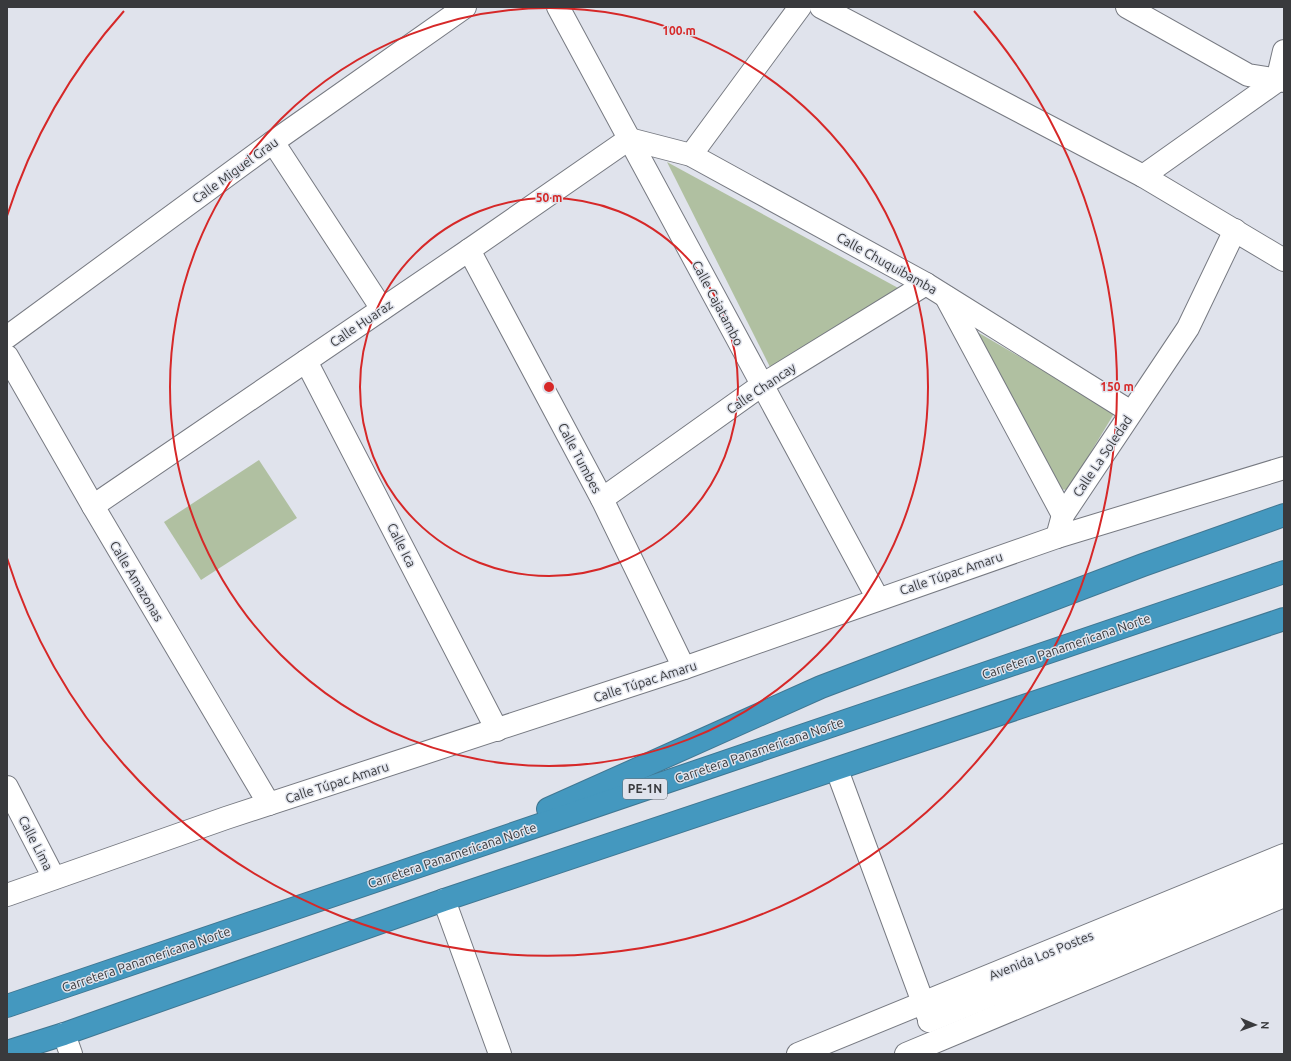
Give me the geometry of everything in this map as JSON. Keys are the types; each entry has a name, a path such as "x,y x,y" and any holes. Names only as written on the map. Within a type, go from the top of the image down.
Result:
{"highway":[{"path":"422,865 821,687 1143,565 1284,514"},
{"name":"Carretera Panamericana Norte","path":"7,1006 1284,572"},
{"path":"7,1052 64,1034 444,900 837,770 1284,619"}],"street":[{"name":"Calle Miguel Grau","path":"7,337 273,142 465,7"},
{"name":"Calle Cajatambo","path":"558,7 878,599"},
{"path":"691,155 800,7"},
{"path":"821,7 1143,176 1284,260"},
{"path":"1127,7 1248,76 1280,81"},
{"path":"1143,176 1280,81 1284,51"},
{"name":"Calle Chuquibamba","path":"629,139 691,155 926,284 1131,412"},
{"name":"Calle Huaraz","path":"93,506 629,139"},
{"path":"273,142 382,309"},
{"name":"Calle La Soledad","path":"1056,537 1063,515 1188,328 1235,230"},
{"name":"Calle Tumbes","path":"469,250 602,499 684,668"},
{"name":"Calle Chancay","path":"602,499 762,385 926,284"},
{"path":"945,296 1063,515"},
{"name":"Calle Amazonas","path":"7,356 93,506 269,804"},
{"name":"Calle Ica","path":"306,361 497,730"},
{"name":"Calle Túpac Amaru","path":"7,895 269,804 684,668 1056,537 1284,468"},
{"path":"837,770 940,1048"},
{"name":"Calle Lima","path":"7,787 54,878"},
{"name":"Avenida Los Postes","path":"798,1054 926,1012 1284,855"},
{"path":"926,1012 1284,875"},
{"path":"906,1054 940,1048 1284,896"},
{"path":"444,900 500,1054"},
{"path":"64,1034 71,1054"}],"green space":[{"path":"667,162 900,289 771,369"},
{"path":"979,333 1115,412 1068,490 1057,489 973,335"},
{"path":"259,460 297,518 201,580 164,522"}]}
